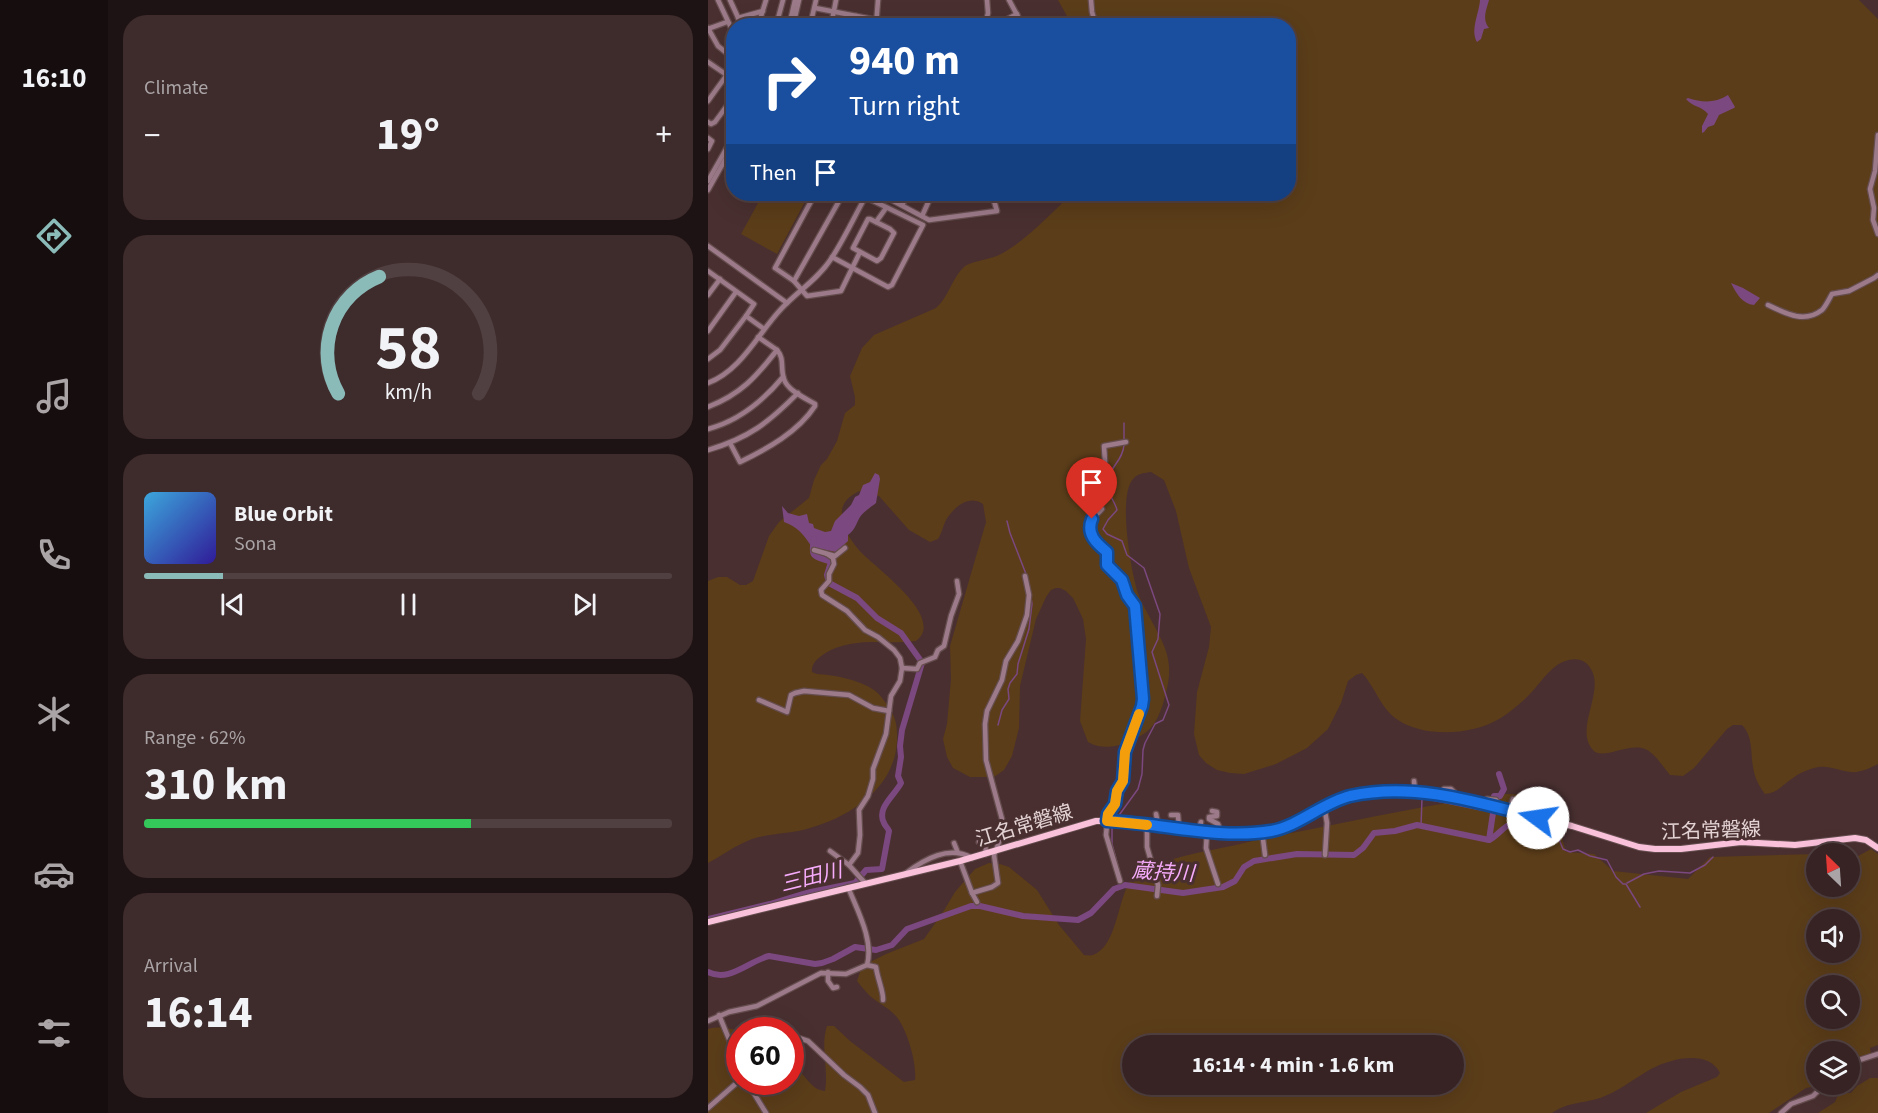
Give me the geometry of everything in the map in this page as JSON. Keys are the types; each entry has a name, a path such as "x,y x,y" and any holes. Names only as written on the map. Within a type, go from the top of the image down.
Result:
{"main road":[{"name":"江名常磐線","path":"708,922 848,887 862,879 903,874 972,858 1085,823 1112,821 1221,833 1270,831 1286,826 1324,806 1350,796 1405,791 1440,794 1482,804 1493,803 1506,809 1639,847 1655,849 1681,849 1741,843 1795,845 1855,838 1866,840 1878,848"}],"street":[{"path":"718,0 726,20"},
{"path":"730,0 738,18 763,12"},
{"path":"761,18 766,0"},
{"path":"778,18 783,0"},
{"path":"793,18 797,0"},
{"path":"812,18 816,0"},
{"path":"833,18 836,0"},
{"path":"877,18 878,0"},
{"path":"987,0 987,18"},
{"path":"1009,0 1019,18"},
{"path":"1091,0 1094,18"},
{"path":"815,8 863,18"},
{"path":"1009,18 1017,14"},
{"path":"726,22 708,29 718,46 726,52"},
{"path":"708,101 726,76 709,65"},
{"path":"708,122 711,124 715,122 726,107"},
{"path":"1878,135 1875,171 1870,189 1874,208 1873,220 1878,234"},
{"path":"708,138 712,141 708,148"},
{"path":"708,181 726,149"},
{"path":"708,190 726,158"},
{"path":"811,201 776,268 794,281 807,296 841,291 860,252"},
{"path":"794,281 839,201"},
{"path":"708,383 730,370 787,303 816,278 832,257 863,201"},
{"path":"832,257 888,287 892,285 923,225 875,201"},
{"path":"894,201 929,220 997,211 994,201"},
{"path":"902,205 904,201"},
{"path":"922,216 929,201"},
{"path":"876,222 886,208"},
{"path":"870,219 894,233 881,258 877,261 860,252 853,246 870,219"},
{"path":"708,246 787,303"},
{"path":"708,271 754,304 720,350 708,359"},
{"path":"1768,305 1794,316 1809,315 1821,310 1832,294 1849,291 1878,275"},
{"path":"708,296 720,279"},
{"path":"708,331 736,292"},
{"path":"746,316 764,329"},
{"path":"730,443 740,462 787,434 815,406 788,386 783,377 781,355 758,337"},
{"path":"708,406 740,391 751,382 777,350"},
{"path":"708,429 747,412 783,377"},
{"path":"708,450 745,437 768,422 798,393"},
{"path":"1120,881 1106,835 1112,821 1108,814 1115,804 1117,791 1123,781 1125,752 1143,699 1135,606 1127,595 1122,580 1107,565 1107,552 1094,542 1091,536 1090,521 1102,508 1090,491 1097,472 1105,462 1104,446 1126,442"},
{"path":"814,550 837,555 845,548"},
{"path":"827,554 834,561 828,582 820,590 824,598 847,611 865,630 894,650 900,658 902,668 900,681 893,692 886,734 874,765 868,796 859,810 858,853 849,865"},
{"path":"972,893 998,883 995,866 1002,819 986,760 985,724 987,711 1002,680 1006,661 1018,641 1026,620 1029,595 1025,576"},
{"path":"902,668 917,669 920,663 935,657 938,650 944,646 959,594 957,581"},
{"path":"759,700 787,712 791,695 820,691 849,695 873,708 889,711"},
{"path":"1413,781 1415,792"},
{"path":"1404,784 1405,791"},
{"path":"1506,809 1513,799"},
{"path":"1324,806 1327,823 1325,855"},
{"path":"1212,811 1217,812 1217,816 1209,817 1209,819 1219,825 1221,833"},
{"path":"1156,814 1156,819 1150,825 1147,847 1158,885 1157,896"},
{"path":"1171,814 1178,815 1179,829"},
{"path":"1198,831 1201,822"},
{"path":"1262,831 1264,855"},
{"path":"1207,832 1206,848 1218,884"},
{"path":"979,842 985,844 986,854"},
{"path":"954,843 958,853"},
{"path":"830,851 849,865 862,879"},
{"path":"903,874 943,853 958,853 972,858"},
{"path":"960,861 977,902"},
{"path":"848,887 867,942 867,965"},
{"path":"708,1020 719,1015 758,1006 816,975 828,972 846,974 867,965 876,967 883,1000"},
{"path":"828,972 830,984 833,988 837,987"},
{"path":"719,1015 726,1031"},
{"path":"804,1040 868,1095 875,1113"},
{"path":"1860,1060 1878,1054"},
{"path":"708,1108 726,1092"},
{"path":"755,1095 766,1113"},
{"path":"1781,1113 1791,1104 1814,1095"}],"shaded area":[{"path":"1058,0 1859,0 1878,19 1878,764 1854,772 1828,767 1814,768 1798,775 1777,790 1765,794 1755,775 1750,741 1742,725 1733,725 1727,729 1694,768 1683,776 1670,775 1649,751 1638,747 1603,754 1597,753 1588,741 1587,730 1594,695 1593,672 1586,663 1575,659 1556,666 1525,699 1499,719 1476,728 1448,732 1421,730 1398,720 1382,704 1362,673 1348,681 1341,703 1328,729 1307,748 1276,764 1244,774 1217,770 1199,755 1194,734 1197,692 1209,647 1211,627 1189,568 1176,511 1164,480 1151,472 1136,476 1129,486 1126,515 1129,551 1138,593 1162,641 1168,659 1169,679 1158,717 1144,734 1121,744 1104,747 1088,742 1080,721 1086,639 1083,619 1073,598 1066,591 1056,588 1051,590 1046,597 1036,619 1020,686 1019,728 1012,756 1004,770 994,777 970,777 953,768 947,757 943,739 947,724 951,679 950,646 986,522 983,504 972,500 962,503 946,520 938,539 930,542 909,530 879,496 860,491 848,498 844,504 842,515 846,531 858,549 904,592 915,606 922,619 923,631 916,641 857,643 835,648 817,660 812,667 812,672 855,681 877,692 893,715 896,725 897,745 892,765 876,790 852,810 803,830 752,839 708,863 708,581 718,577 727,577 740,585 746,585 753,581 769,536 779,522 809,498 821,465 837,441 845,413 855,405 850,376 862,348 874,335 936,308 965,266 997,256 1011,248 1065,201 1296,201 1296,18 1068,18"},
{"path":"1480,0 1489,0 1485,18 1489,28 1484,29 1481,39 1477,42 1474,32"},
{"path":"1728,95 1735,107 1719,115 1714,125 1702,133 1702,126 1708,114 1686,99 1709,101"},
{"path":"759,201 805,201 777,254 741,234"},
{"path":"1731,283 1760,298 1754,305 1746,303"},
{"path":"875,473 880,479 876,503 861,515 848,535 848,541 836,552 812,547 800,532 784,522 782,506 788,513 799,516 807,514 809,523 813,524 814,528 825,532 831,531 835,521 851,505 863,485 870,482"},
{"path":"1507,794 1535,795 1566,803 1562,838 1566,852 1594,854 1613,871 1688,879 1710,857 1806,854 1806,897 1860,897 1860,855 1871,849 1878,854 1878,1045 1870,1048 1871,1054 1860,1059 1860,1041 1806,1041 1806,1088 1769,1113 1646,1113 1681,1092 1717,1077 1720,1073 1707,1061 1689,1058 1661,1065 1605,1096 1564,1106 1552,1113 708,1113 708,1029 712,1028 726,1028 726,1095 804,1095 804,1076 819,1090 825,1091 824,1042 827,1026 834,1026 904,1082 915,1080 913,1056 900,1022 890,1010 870,996 857,981 862,966 924,939 955,892 975,869 989,863 1009,867 1037,890 1059,925 1084,955 1092,955 1107,943 1129,883 1142,872 1156,865 1193,854 1278,835"},
{"path":"1870,1078 1878,1078 1878,1113 1818,1113 1835,1102 1838,1095 1860,1095 1860,1084"}],"waterway":[{"path":"1124,423 1124,440"},
{"path":"1117,818 1138,789 1145,743 1155,724 1163,720 1169,705 1152,652 1158,639 1160,614 1144,568 1127,555 1122,541 1107,534 1103,529 1117,510 1107,484 1124,445"},
{"path":"1007,521 1026,574"},
{"name":"三田川","path":"814,539 813,553 815,556 831,562 827,575 829,583 857,598 877,618 901,633 921,661"},
{"path":"998,725 1002,710 1009,699 1008,689 1017,674 1029,629 1032,604 1029,584"},
{"name":"三田川","path":"708,919 806,893 855,883 866,870 882,869 889,831 884,823 882,812 901,783 898,776 902,730 922,663"},
{"path":"1489,840 1493,813 1492,802 1494,796 1500,796 1504,789 1499,774"},
{"path":"1421,826 1422,798 1481,810 1482,806"},
{"path":"1513,823 1558,837 1563,849 1570,852 1578,850 1607,860 1616,877 1626,884 1640,907"},
{"name":"蔵持川","path":"708,972 724,975 769,956 815,964 833,959 855,947 876,950 892,945 907,929 971,906 1023,916 1078,920 1091,913 1114,889 1125,885 1183,893 1223,887 1235,881 1244,867 1254,861 1297,854 1354,855 1363,848 1374,833 1395,831 1417,825 1489,840 1513,823"},
{"path":"1112,824 1112,844 1121,877"},
{"path":"1627,883 1644,874 1659,871 1690,873 1705,865 1713,857"}],"slow traffic":[{"path":"1139,714 1125,752 1123,781 1118,788 1117,800 1108,814 1107,821 1147,825"}],"route":[{"path":"1092,519 1089,524 1091,536 1094,542 1107,552 1107,565 1122,580 1127,595 1135,606 1143,699 1125,752 1123,781 1118,788 1117,800 1108,814 1107,821 1221,833 1270,831 1286,826 1324,806 1350,796 1405,791 1443,795 1538,818"}]}
